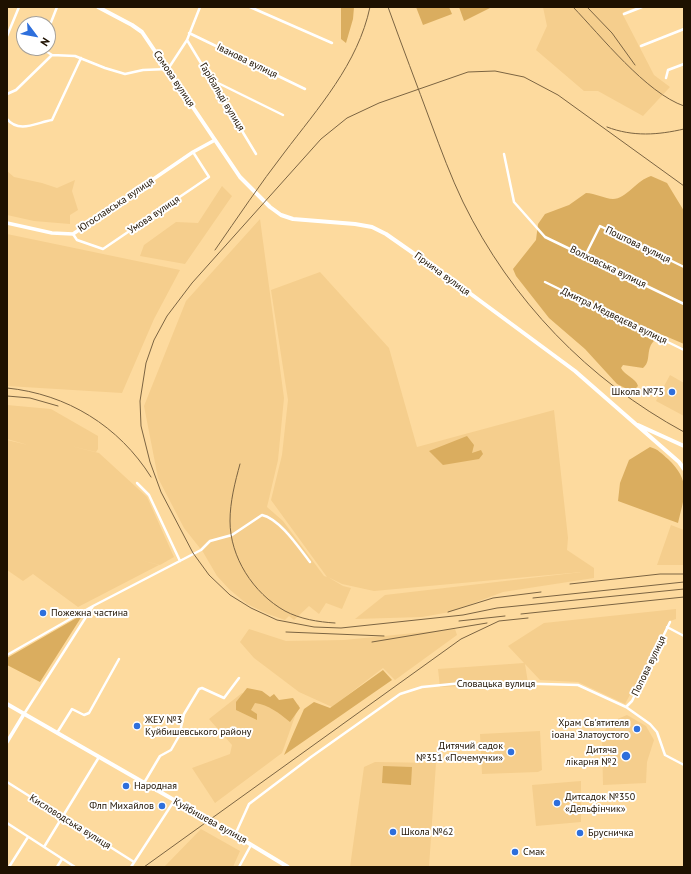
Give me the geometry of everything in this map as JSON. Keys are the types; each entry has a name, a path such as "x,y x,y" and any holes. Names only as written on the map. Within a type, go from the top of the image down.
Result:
{"main road":[{"name":"Сомова вулиця","path":"98,7 142,32 234,168"},
{"name":"Гірнича вулиця","path":"234,168 254,193 281,215 292,219 355,224 372,227 386,234 462,287 575,371 679,462 684,469"},
{"name":"Гірнича вулиця","path":"634,423 684,446"},
{"name":"Куйбишева вулиця","path":"7,704 251,844 288,867"}],"street":[{"path":"7,36 19,7"},
{"path":"56,55 75,56 125,74 143,70 168,69 187,40 200,7"},
{"path":"250,7 332,43"},
{"path":"624,14 642,7"},
{"path":"641,46 684,29"},
{"name":"Іванова вулиця","path":"189,33 305,89"},
{"name":"Гарібальді вулиця","path":"187,40 256,154"},
{"path":"7,94 16,90 51,56"},
{"path":"7,119 11,123 30,127 46,120 52,120 81,58"},
{"path":"666,78 668,70 684,64"},
{"path":"212,79 283,115"},
{"name":"Югославська вулиця","path":"7,223 52,233 73,234 193,152 215,140"},
{"name":"Умова вулиця","path":"73,234 77,240 104,249 209,177 193,152"},
{"name":"Волховська вулиця","path":"504,154 514,202 545,237 684,304"},
{"name":"Поштова вулиця","path":"585,256 600,226 684,267"},
{"name":"Дмитра Медведєва вулиця","path":"545,282 684,350"},
{"path":"137,483 145,490 154,504 180,561"},
{"path":"7,656 93,606 201,550 210,541 232,535 262,515 269,517 292,538 310,562"},
{"path":"7,742 93,606"},
{"name":"Попова вулиця","path":"626,707 632,701 670,622"},
{"path":"667,627 684,636"},
{"path":"57,733 72,709 86,715 119,659"},
{"path":"143,783 160,756 171,750 180,736 184,714 199,689 202,688 224,698 239,678"},
{"name":"Словацька вулиця","path":"235,835 249,804 400,694 422,687 472,682 575,685 626,707 654,727 665,755 684,765"},
{"path":"44,847 99,757"},
{"name":"Кисловодська вулиця","path":"7,782 134,862"},
{"path":"131,867 174,801"},
{"path":"7,823 75,867"},
{"path":"9,867 28,837"},
{"path":"239,867 251,844"},
{"path":"57,867 62,859"}],"shaded area":[{"path":"341,7 354,7 353,19 346,43 341,39"},
{"path":"416,7 449,7 452,14 423,25"},
{"path":"459,7 492,7 464,21"},
{"path":"543,7 636,7 622,13 654,75 670,87 643,116 598,91 584,91 536,50 547,26"},
{"path":"7,171 14,177 57,188 75,180 72,191 78,210 70,215 70,224 34,221 7,215"},
{"path":"651,176 667,183 684,211 684,344 663,335 652,343 648,360 643,368 623,365 621,368 623,371 637,383 638,386 635,389 627,389 617,384 585,349 549,318 516,276 513,269 536,240 538,224 545,214 569,205 586,193 610,199 618,198 627,193 641,181"},
{"path":"222,186 232,196 185,264 140,256 144,245 176,222 198,223"},
{"path":"260,219 284,398 278,460 267,507 283,521 324,576 327,577 271,500 282,455 288,400 271,290 320,272 389,348 417,447 554,410 568,538 567,550 594,568 594,578 503,592 450,612 422,617 355,619 385,595 582,572 374,591 342,584 328,577 343,586 351,588 342,609 326,603 319,614 309,606 294,620 289,616 285,620 247,604 229,589 217,576 203,552 184,528 158,478 144,406 186,301"},
{"path":"7,234 180,270 154,319 122,393 7,386"},
{"name":"Школа №75","path":"670,375 684,383 684,416 656,401"},
{"path":"7,405 51,409 98,436 98,449 96,452 67,445 99,453 147,497 174,557 160,565 140,560 159,565 78,607 33,574 23,581 7,570 7,440 28,445 7,439"},
{"path":"467,436 474,445 472,453 481,450 483,454 479,459 443,465 429,451"},
{"path":"650,447 658,450 668,459 680,474 683,482 684,496 678,523 618,501 620,483 629,460"},
{"path":"671,525 684,530 684,565 657,565"},
{"path":"676,609 676,619 670,621 625,704 578,682 540,680 525,664 528,683 440,687 438,669 524,663 508,646 544,623"},
{"path":"82,616 40,682 7,665 7,658"},
{"path":"249,629 286,641 344,640 455,629 457,635 395,680 383,668 332,707 299,692 254,658 240,642"},
{"path":"383,670 392,680 284,755 304,709 314,702 330,708"},
{"path":"247,688 262,691 270,697 274,694 279,700 293,698 300,708 290,722 269,708 255,703 251,710 257,714 257,720 236,710 236,702"},
{"path":"242,693 299,705 282,753 215,803 192,768 230,754 232,745 209,719"},
{"name":"Дитяча лікарня №2","path":"627,715 646,726 654,740 647,762 646,783 603,785 602,739 608,723"},
{"name":"Дитячий садок №351 «Почемучки»","path":"540,731 542,770 538,772 482,774 480,734"},
{"name":"Школа №62","path":"375,762 436,763 429,867 350,867 364,767"},
{"path":"383,766 412,767 411,785 382,783"},
{"name":"Дитсадок №350 «Дельфінчик»","path":"581,781 581,822 536,826 532,785"},
{"path":"201,829 240,851 233,867 164,867"}],"railway":[{"path":"215,250 266,177 335,84 356,48 370,7"},
{"path":"388,7 454,183 482,238 504,272 529,304 556,334 585,362 616,388 649,411 684,432"},
{"path":"573,7 610,48 640,77 669,99 684,106"},
{"path":"587,7 612,33 635,65"},
{"path":"684,186 558,95 524,77 495,71 468,72 379,103 347,118 321,139 192,283 167,316 154,340 146,363 140,401 141,426 150,462 161,492 193,553 209,575 230,595 251,608 277,620 314,627 341,628 463,615 497,608 684,589"},
{"path":"607,127 636,134 665,133 684,129"},
{"path":"7,388 29,391 50,397 70,405 90,416 123,442 151,477"},
{"path":"7,396 30,398 58,406"},
{"path":"240,464 232,499 230,521 234,548 246,573 263,594 285,611 309,620 335,623"},
{"path":"570,584 660,574 684,574"},
{"path":"533,598 684,582"},
{"path":"448,612 493,598 541,592"},
{"path":"521,614 684,597"},
{"path":"459,621 505,616"},
{"path":"144,867 461,639 499,621 528,618"},
{"path":"372,642 487,623"},
{"path":"286,632 384,636"}],"place":[{"name":"Школа №75","path":"672,392"},
{"name":"Пожежна частина","path":"43,613"},
{"name":"ЖЕУ №3 Куйбишевського району","path":"137,726"},
{"name":"Храм Св'ятителя іоана Златоустого","path":"637,729"},
{"name":"Дитячий садок №351 «Почемучки»","path":"511,752"},
{"name":"Дитяча лікарня №2","path":"626,756"},
{"name":"Народная","path":"126,786"},
{"name":"Дитсадок №350 «Дельфінчик»","path":"557,803"},
{"name":"Флп Михайлов","path":"162,806"},
{"name":"Школа №62","path":"393,832"},
{"name":"Брусничка","path":"580,833"},
{"name":"Смак","path":"515,852"}]}
